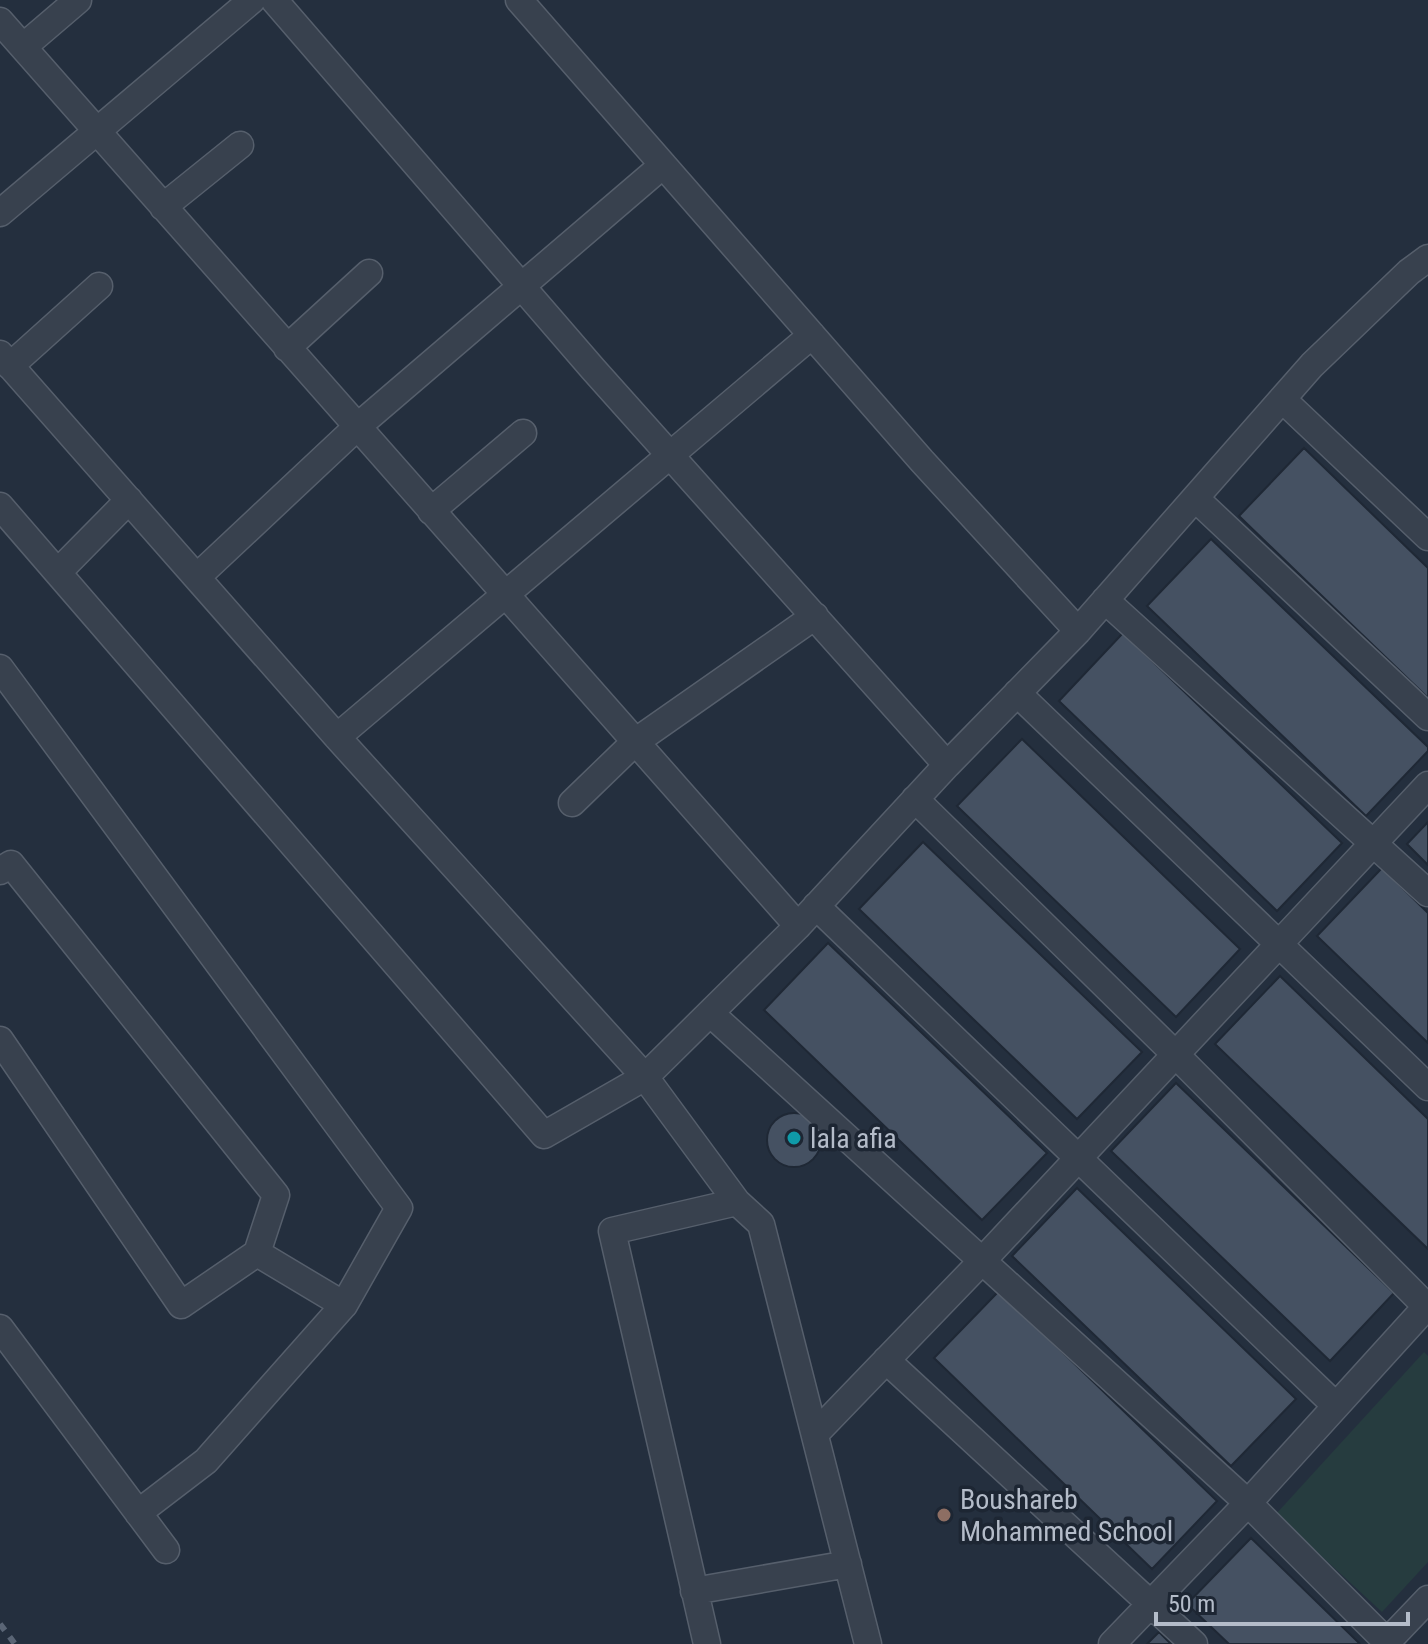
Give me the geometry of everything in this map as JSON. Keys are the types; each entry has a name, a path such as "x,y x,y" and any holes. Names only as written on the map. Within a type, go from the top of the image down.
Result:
{"street":[{"path":"23,47 78,0"},
{"path":"0,213 252,0"},
{"path":"274,0 520,285 947,765"},
{"path":"519,0 922,461 1078,631"},
{"path":"0,21 798,926"},
{"path":"163,207 240,145"},
{"path":"197,577 357,427 663,165"},
{"path":"0,506 544,1135 645,1077 798,926 947,765 1078,631 1312,365 1409,272 1428,258"},
{"path":"287,348 369,273"},
{"path":"99,286 5,360 337,737 645,1077 737,1202 761,1224 868,1644"},
{"path":"337,737 812,335"},
{"path":"1282,399 1428,537"},
{"path":"431,511 523,433"},
{"path":"1195,498 1428,717"},
{"path":"58,572 129,500"},
{"path":"1105,600 1428,893"},
{"path":"572,803 635,742 815,616"},
{"path":"0,668 399,1208 344,1305 206,1461 138,1513"},
{"path":"1017,693 1428,1087"},
{"path":"816,1433 982,1261 1428,785"},
{"path":"915,799 1428,1306 1248,1503 1112,1644"},
{"path":"0,871 11,864 276,1195 257,1253 181,1305 0,1040"},
{"path":"816,906 1335,1405"},
{"path":"710,1013 1248,1503 1387,1643 1428,1599"},
{"path":"707,1644 612,1231 737,1202"},
{"path":"257,1253 344,1305"},
{"path":"0,1328 166,1550"},
{"path":"886,1360 1194,1644"},
{"path":"694,1591 848,1564"}],"green space":[{"path":"1424,1352 1428,1356 1428,1562 1382,1612 1276,1514"}],"building":[{"path":"1304,448 1428,568 1428,698 1239,516"},
{"path":"1211,539 1428,747 1428,751 1366,816 1147,606"},
{"path":"1123,633 1342,843 1277,911 1059,701"},
{"path":"1022,739 1240,949 1176,1017 957,806"},
{"path":"1428,822 1428,865 1407,844"},
{"path":"923,842 1142,1052 1077,1119 859,909"},
{"path":"1382,868 1428,913 1428,1043 1317,936"},
{"path":"828,943 1047,1153 982,1220 764,1010"},
{"path":"1280,976 1428,1119 1428,1249 1215,1044"},
{"path":"1176,1083 1394,1293 1330,1361 1111,1151"},
{"name":"lala afia","path":"794,1113 805,1115 813,1121 819,1129 819,1151 813,1159 805,1165 794,1167 783,1165 775,1159 769,1151 767,1140 769,1129 775,1121 783,1115"},
{"path":"1077,1188 1296,1399 1231,1466 1012,1256"},
{"path":"999,1291 1217,1501 1152,1569 934,1358"},
{"path":"1251,1538 1360,1644 1229,1644 1187,1604"},
{"path":"1159,1632 1171,1644 1147,1644"}],"railway":[{"path":"0,1624 15,1644"}],"place":[{"name":"lala afia","path":"794,1138"},
{"name":"Boushareb Mohammed School","path":"944,1515"}]}
